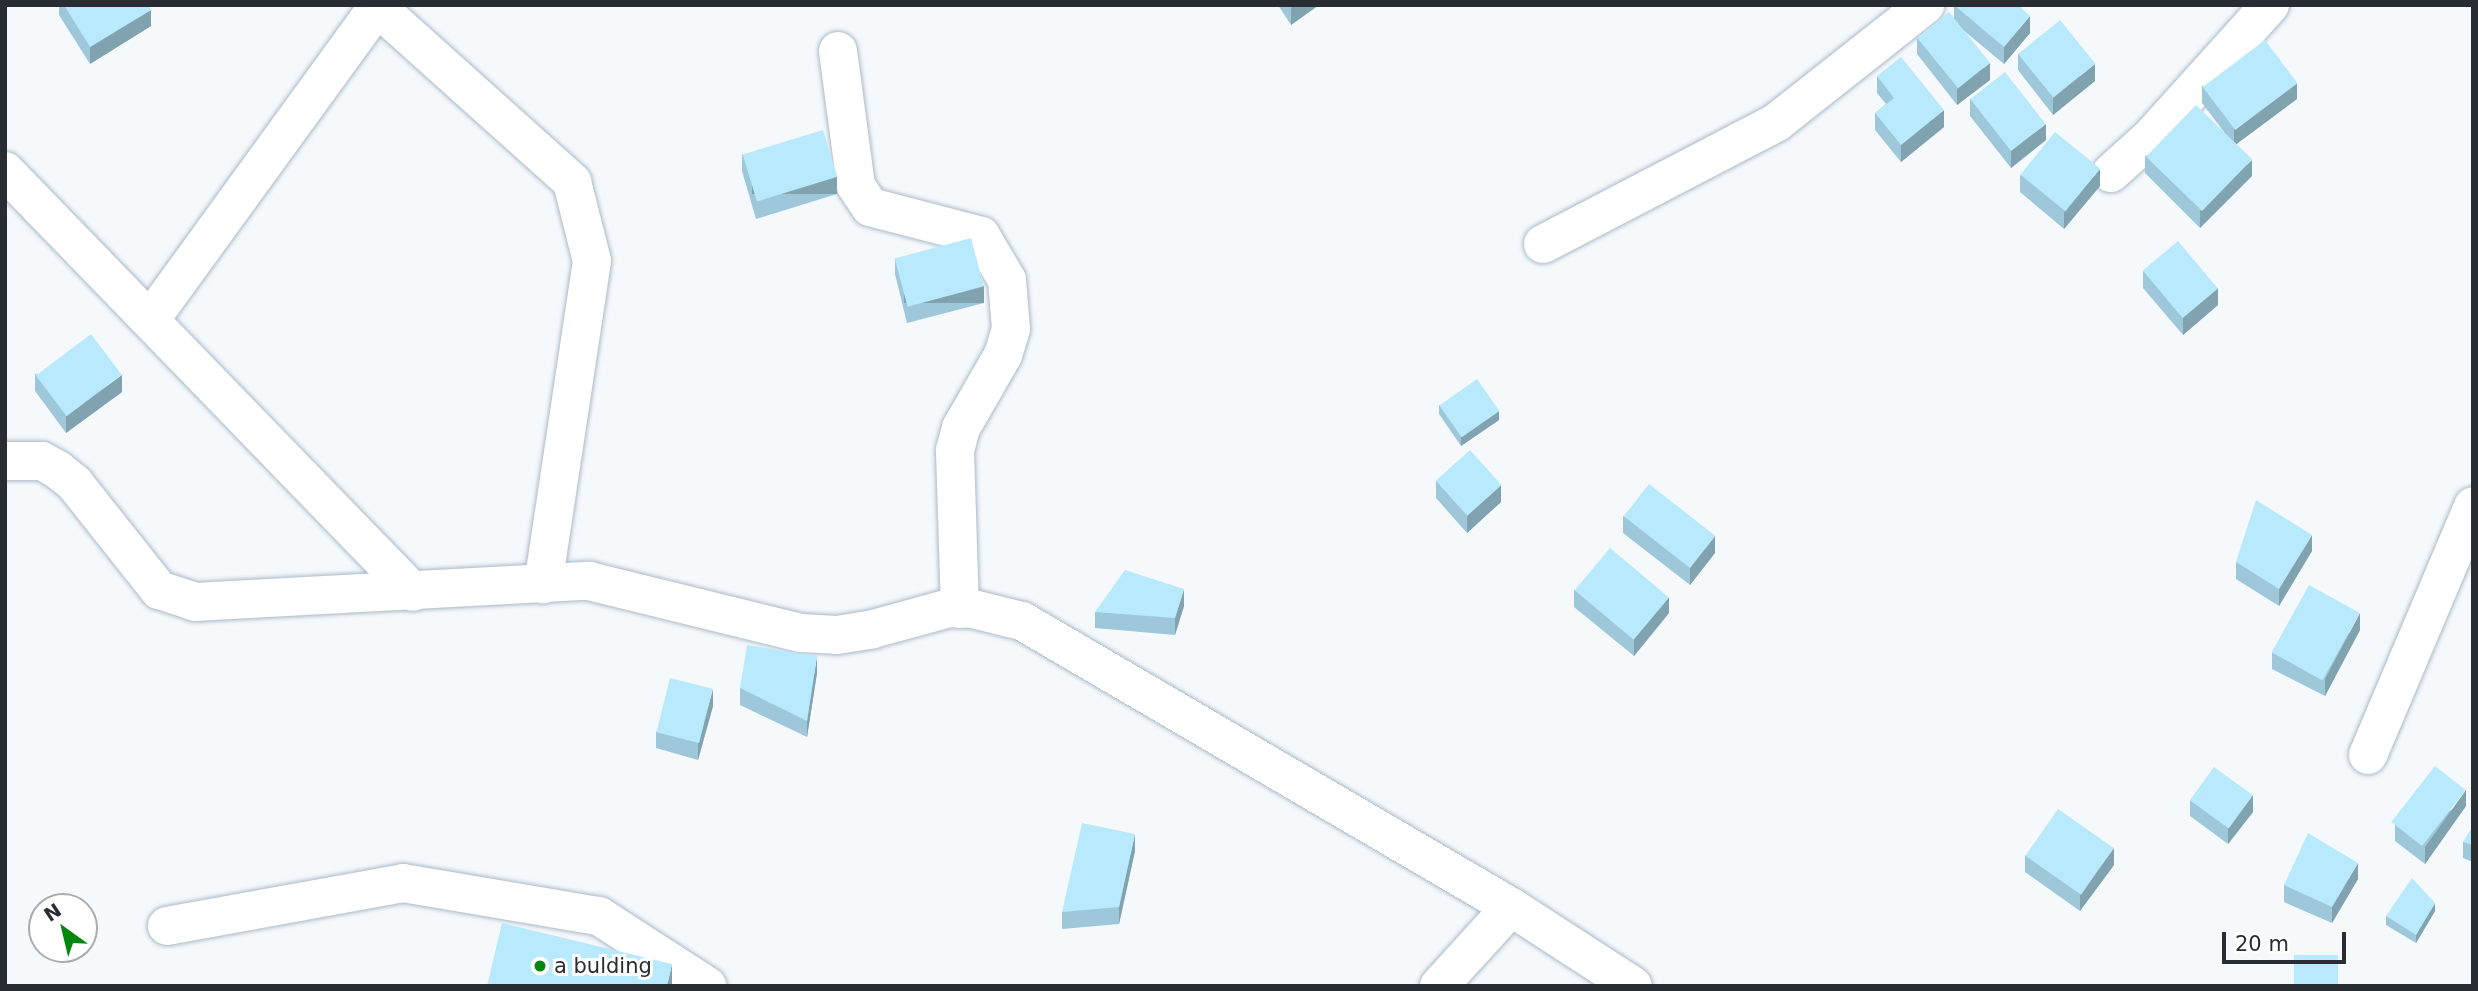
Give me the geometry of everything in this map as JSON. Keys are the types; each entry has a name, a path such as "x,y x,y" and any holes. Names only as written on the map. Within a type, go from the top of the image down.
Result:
{"street":[{"path":"1543,244 1777,122 1925,5"},
{"path":"2111,173 2151,137 2270,5"},
{"path":"150,320 376,6 572,182 592,261 543,584"},
{"path":"838,51 856,186 870,207 981,236 1007,280 1012,307 1007,342 961,428 955,451 960,609"},
{"path":"5,172 413,592"},
{"path":"5,461 42,461 58,470 75,484 159,590 180,599 210,602 589,581 801,633 837,635 960,609 995,614 1046,632 1511,907 1633,986"},
{"path":"2368,755 2473,506"},
{"path":"167,926 403,883 599,916 707,986"},
{"path":"1439,986 1511,907"}],"building":[{"path":"64,5 148,5 151,10 90,47"},
{"path":"1954,5 2018,5 2030,16 2004,47"},
{"path":"1949,12 1990,63 1958,88 1917,38"},
{"path":"2060,20 2095,64 2053,98 2018,54"},
{"path":"2265,40 2297,83 2235,130 2203,87"},
{"path":"1901,57 1944,110 1901,145 1875,113 1894,98 1877,76"},
{"path":"2005,72 2046,124 2011,151 1970,99"},
{"path":"2196,105 2252,159 2202,211 2146,157"},
{"path":"823,130 837,177 757,201 743,155"},
{"path":"2055,132 2100,169 2065,211 2020,175"},
{"path":"971,238 984,286 908,307 895,258"},
{"path":"2178,241 2218,288 2183,318 2143,271"},
{"path":"91,334 122,375 67,416 36,376"},
{"path":"1477,379 1499,411 1462,437 1439,405"},
{"path":"1470,450 1501,485 1467,516 1436,481"},
{"path":"1649,484 1715,536 1690,568 1624,516"},
{"path":"2256,500 2312,535 2279,589 2236,562"},
{"path":"1610,548 1669,597 1634,640 1575,590"},
{"path":"1125,570 1184,589 1175,618 1095,612"},
{"path":"2309,585 2360,613 2322,680 2272,652"},
{"path":"747,645 817,656 807,721 740,688"},
{"path":"670,678 713,689 699,743 656,732"},
{"path":"2435,766 2466,790 2422,846 2391,822"},
{"path":"2214,767 2253,795 2229,828 2190,800"},
{"path":"2058,809 2114,848 2081,895 2025,856"},
{"path":"1082,823 1135,834 1119,907 1062,912"},
{"path":"2473,827 2473,845 2463,842"},
{"path":"2308,833 2358,863 2332,907 2284,885"},
{"path":"2412,878 2435,903 2416,935 2386,916"},
{"path":"502,923 672,964 667,986 487,986"},
{"path":"2294,955 2338,955 2338,986 2294,986"}],"place":[{"name":"a bulding","path":"540,966"}]}
